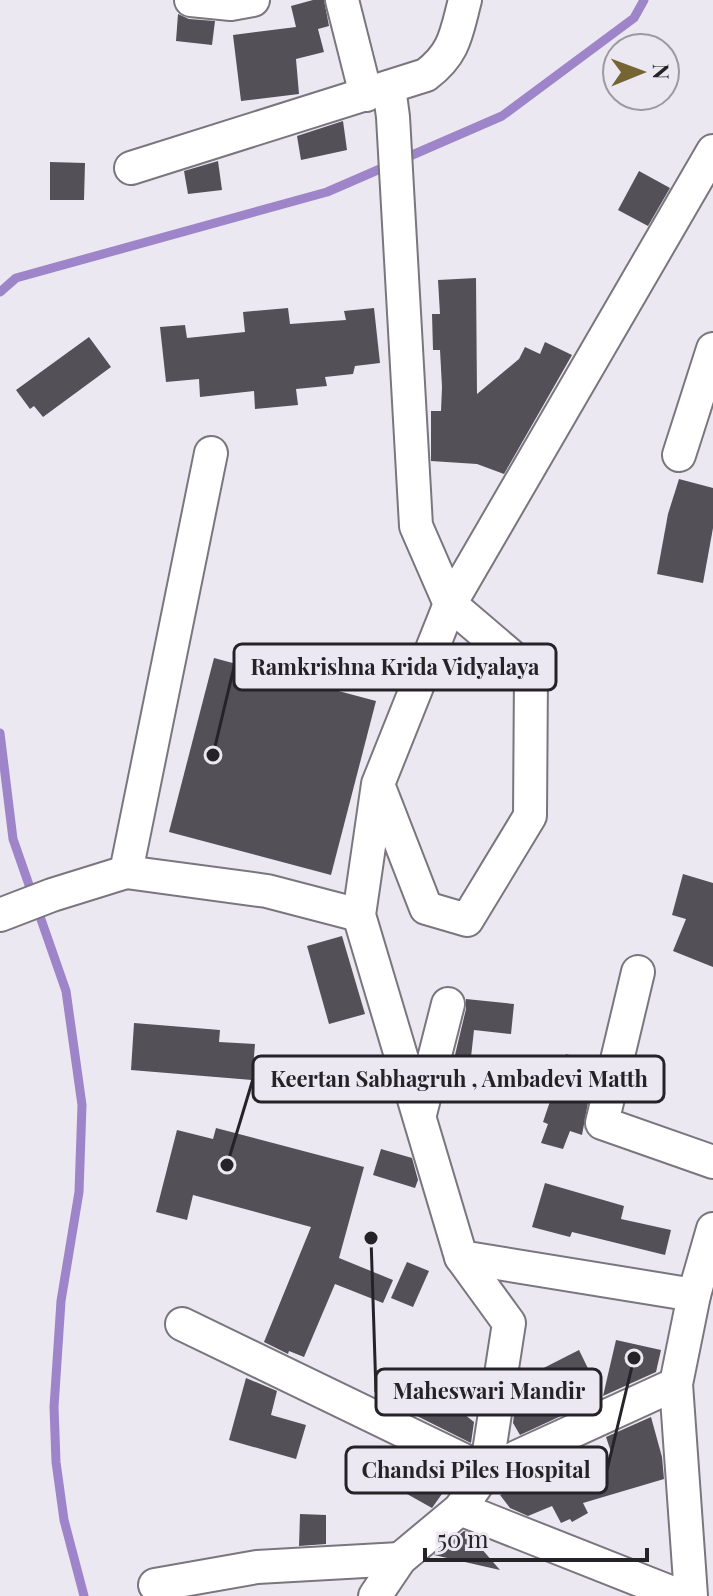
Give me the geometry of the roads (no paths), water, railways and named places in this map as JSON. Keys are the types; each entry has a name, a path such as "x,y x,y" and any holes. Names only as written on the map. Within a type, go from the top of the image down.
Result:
{"street":[{"path":"191,0 231,4 253,0"},
{"path":"342,0 382,100 397,187 416,526 450,604 531,673 530,816 467,920 426,908 378,784"},
{"path":"131,168 382,100 444,62 455,40 465,0"},
{"path":"375,1596 400,1559 460,1509 486,1471 509,1323 461,1257 359,915 378,784 450,604 713,151"},
{"path":"679,455 713,349"},
{"path":"126,872 211,453"},
{"path":"0,915 126,872 267,891 359,915"},
{"path":"638,972 602,1123 713,1162"},
{"path":"420,1114 448,1004"},
{"path":"691,1596 676,1384 694,1295 713,1229"},
{"path":"461,1257 694,1295"},
{"path":"182,1324 486,1471"},
{"path":"486,1471 676,1384"},
{"path":"460,1509 680,1596"},
{"path":"155,1585 257,1567 400,1559"}],"waterway":[{"path":"0,292 16,278 327,192 502,116 634,18 644,0"},
{"path":"0,733 13,839 66,991 82,1105 79,1192 61,1301 54,1407 56,1462 64,1520 84,1596"}],"place":[{"name":"Ramkrishna Krida Vidyalaya","path":"213,755"},
{"name":"Keertan Sabhagruh , Ambadevi Matth","path":"227,1165"},
{"name":"Maheswari Mandir","path":"371,1238"},
{"name":"Chandsi Piles Hospital","path":"634,1358"}]}
